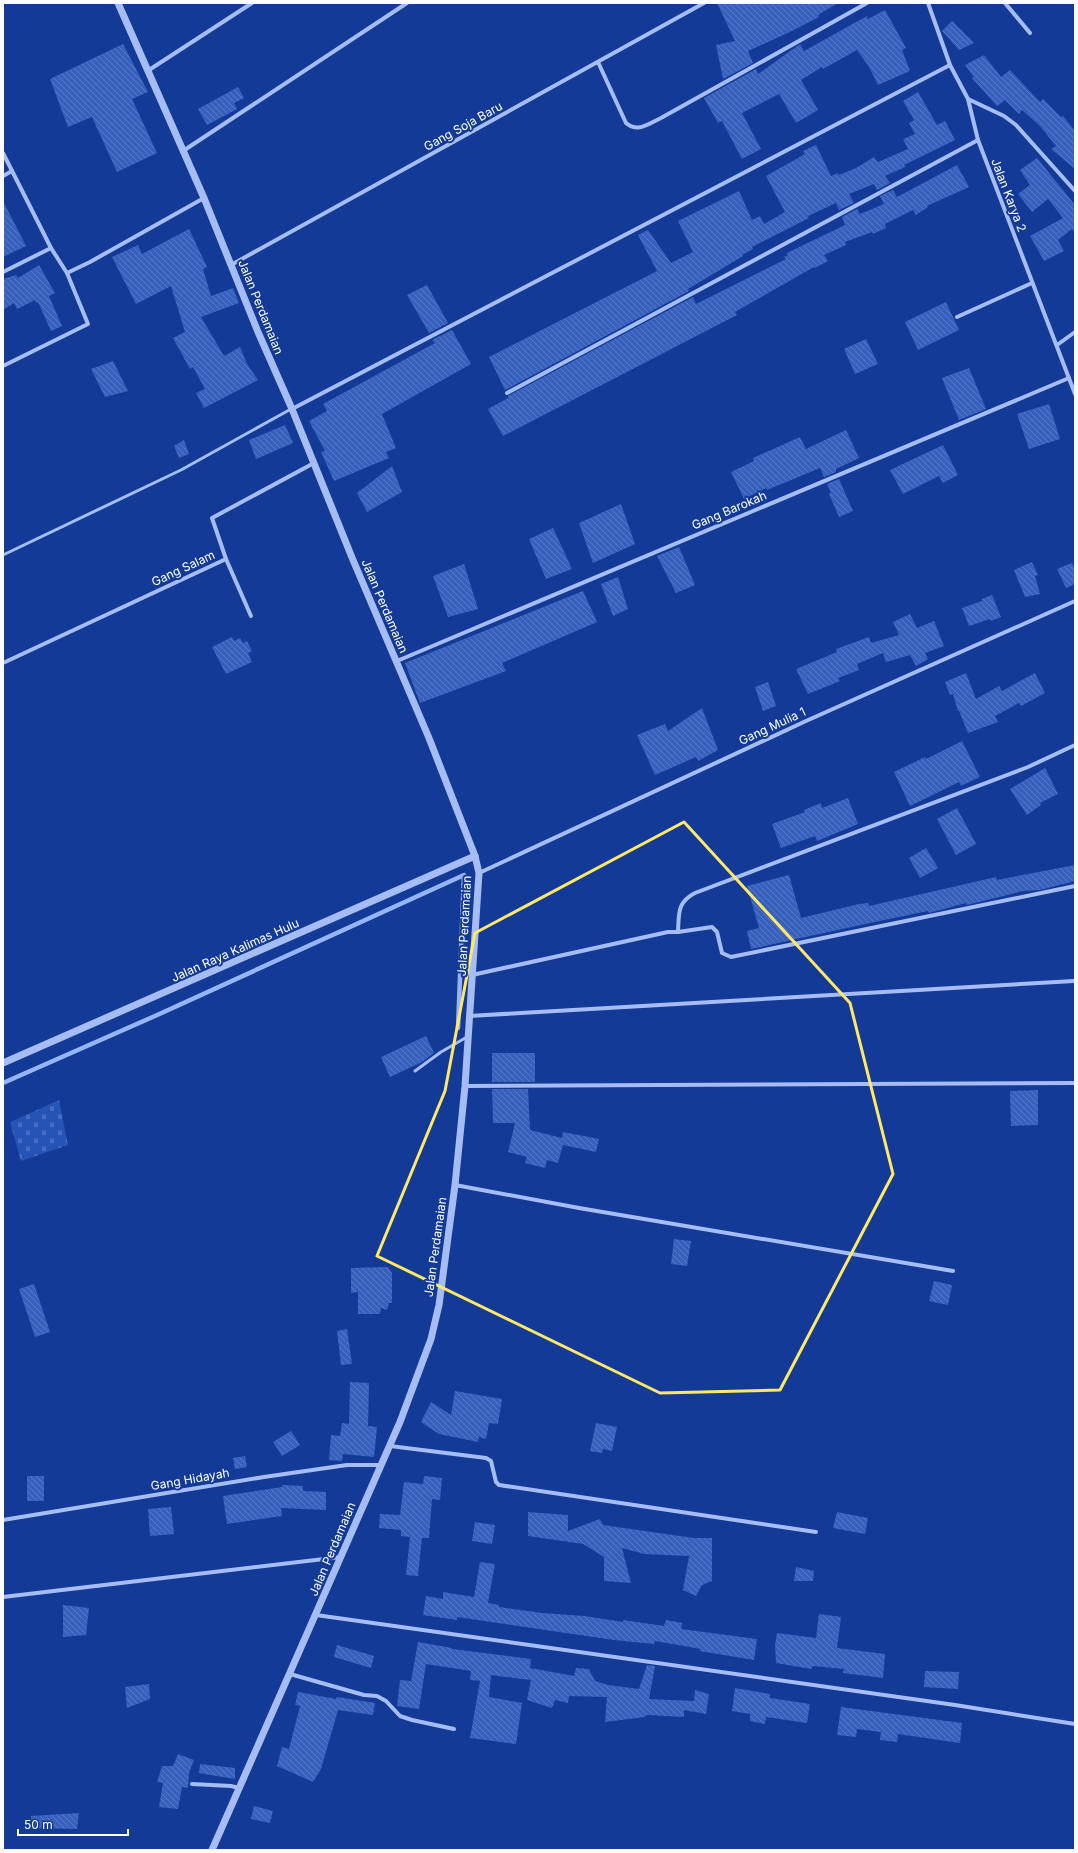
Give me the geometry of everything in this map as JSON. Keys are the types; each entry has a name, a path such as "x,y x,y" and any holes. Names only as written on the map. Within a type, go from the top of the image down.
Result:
{"street":[{"name":"Jalan Perdamaian","path":"118,3 149,70 204,198 258,332 315,463 353,560 429,738 475,856 479,873 467,1037 465,1086 454,1185 435,1322 424,1359 390,1446 212,1850"},
{"path":"149,70 252,3"},
{"path":"183,151 407,3"},
{"name":"Gang Soja Baru","path":"232,266 704,3"},
{"path":"598,62 626,123 631,127 637,128 661,118 867,3"},
{"name":"Jalan Karya 2","path":"928,3 950,65 968,99 978,140 1075,394"},
{"path":"1005,3 1030,34"},
{"path":"292,409 950,65"},
{"path":"968,99 1004,116 1016,125 1075,191"},
{"path":"507,393 978,140"},
{"path":"3,153 51,248 67,273 88,324 3,366"},
{"path":"3,176 12,171"},
{"path":"67,273 90,262 204,198"},
{"path":"3,272 51,248"},
{"path":"956,317 1032,283"},
{"path":"1057,345 1075,332"},
{"name":"Gang Barokah","path":"397,661 1069,378"},
{"name":"Gang Salam","path":"3,663 226,559 212,518 315,463"},
{"path":"226,559 251,616"},
{"name":"Gang Mulia 1","path":"479,873 806,721 1075,602"},
{"path":"678,932 678,914 682,903 686,898 695,893 1028,767 1075,745"},
{"name":"Jalan Raya Kalimas Hulu","path":"3,1063 475,856"},
{"path":"472,975 668,932 712,927 717,932 722,953 731,957 1075,886"},
{"path":"469,1016 1074,981"},
{"path":"465,1086 1075,1083"},
{"path":"454,1185 579,1208 953,1271"},
{"path":"390,1446 486,1458 491,1461 496,1482 499,1485 816,1532"},
{"name":"Gang Hidayah","path":"3,1520 264,1476 347,1465 381,1465"},
{"path":"3,1597 341,1557"},
{"path":"316,1615 955,1705 1075,1724"},
{"path":"290,1674 364,1695 377,1696 386,1701 400,1716 454,1729"},
{"path":"192,1784 239,1788"}],"lane":[{"path":"3,555 181,470 292,409"},
{"path":"415,1072 441,1052 467,1037"}],"highlighted area":[{"path":"684,822 850,1003 893,1174 780,1390 660,1393 377,1256 445,1091 475,933"}],"green space":[{"path":"59,1100 68,1145 21,1161 10,1122"}],"building":[{"path":"717,3 838,3 818,15 819,17 748,51 753,63 723,79 716,45 735,41"},
{"path":"885,10 906,48 902,50 910,71 878,85 869,67 857,50 823,69 822,67 801,80 818,110 796,123 779,94 742,113 761,149 742,159 722,121 718,123 704,98 756,69 758,74 800,44 804,51 867,16 868,19"},
{"path":"952,21 974,43 959,50 942,31"},
{"path":"123,44 148,92 132,99 157,153 117,172 92,117 68,127 50,79"},
{"path":"984,55 1001,77 1010,70 1040,102 1043,99 1061,117 1063,116 1075,131 1075,169 1051,149 1056,146 1040,126 1022,110 1019,114 1005,100 997,106 972,78 974,77 965,65"},
{"path":"238,87 244,98 234,103 237,109 207,125 198,109"},
{"path":"918,92 937,125 945,121 955,140 885,176 890,183 877,190 874,184 849,194 854,203 839,210 836,203 808,216 809,218 752,247 753,249 742,255 743,256 688,289 689,291 505,390 489,357 657,271 638,235 648,230 671,263 693,252 678,221 739,191 752,220 760,216 764,224 785,212 766,176 805,154 803,151 816,145 831,176 838,173 839,175 856,168 874,157 878,162 908,149 903,139 915,134 909,123 914,120 903,101"},
{"path":"1037,158 1075,205 1075,233 1072,229 1058,240 1064,251 1044,261 1030,236 1063,218 1048,199 1032,212 1018,194 1030,185 1020,170"},
{"path":"957,165 969,187 927,206 928,207 916,215 913,210 885,224 886,228 873,234 872,232 845,242 846,245 824,255 828,261 815,268 814,267 735,312 737,315 503,436 488,409 508,398 508,396 693,297 696,304 786,259 784,257 788,255 787,253 845,225 842,217 857,209 860,214 884,204 880,196 893,190 897,197"},
{"path":"3,201 26,246 3,257"},
{"path":"189,229 207,267 203,269 211,296 233,288 239,303 201,317 224,356 240,347 247,364 258,380 204,408 196,393 205,389 193,367 190,369 173,338 185,332 171,286 136,304 112,257 138,245 142,254"},
{"path":"39,265 55,293 49,296 62,326 51,331 38,302 36,303 35,300 17,309 14,303 3,310 3,279 16,275 18,278"},
{"path":"427,285 448,323 429,333 407,295"},
{"path":"946,302 959,330 918,350 905,322"},
{"path":"452,330 471,364 382,414 396,448 386,452 389,458 334,481 321,452 325,451 309,421 327,411 323,404 435,343 432,340"},
{"path":"866,339 878,364 855,374 844,349"},
{"path":"113,361 128,391 105,397 91,369"},
{"path":"969,368 986,409 959,420 942,378"},
{"path":"1049,404 1060,439 1029,449 1017,414"},
{"path":"285,425 293,443 256,459 249,440"},
{"path":"846,430 859,458 836,469 836,472 824,477 820,468 767,490 766,488 744,499 731,472 754,461 753,458 800,437 806,449"},
{"path":"184,440 189,454 179,458 174,446"},
{"path":"943,445 958,475 943,483 939,476 903,494 890,470"},
{"path":"392,466 402,492 367,512 357,493"},
{"path":"839,479 853,511 839,517 829,494 831,493 827,484"},
{"path":"621,504 635,544 593,563 579,523"},
{"path":"553,528 572,569 546,579 529,539"},
{"path":"679,547 695,585 676,593 657,556"},
{"path":"1032,562 1038,575 1035,576 1040,594 1025,597 1014,570"},
{"path":"1072,563 1075,570 1075,584 1066,588 1057,569"},
{"path":"464,564 478,609 448,617 433,576"},
{"path":"618,577 628,609 613,616 601,584"},
{"path":"583,591 597,622 502,663 506,671 420,703 405,663"},
{"path":"992,595 1001,617 969,626 962,608 982,601 982,599"},
{"path":"910,614 917,628 934,621 944,646 925,653 928,659 916,666 910,655 886,662 883,653 857,664 859,670 838,678 840,681 808,694 796,669 837,652 836,649 869,637 871,643 899,635 893,622"},
{"path":"232,637 234,641 240,638 243,643 247,641 252,651 248,653 252,662 226,674 212,647"},
{"path":"966,673 976,699 999,686 1002,691 1035,673 1045,693 1021,706 1019,703 995,716 998,722 968,733 958,711 953,694 950,695 945,682"},
{"path":"768,682 776,706 763,711 755,687"},
{"path":"702,708 718,750 698,761 696,757 655,775 637,735 665,724 668,731"},
{"path":"962,741 980,777 961,786 959,782 910,806 894,772 925,757 926,759"},
{"path":"1045,768 1058,794 1040,803 1041,805 1027,815 1010,789"},
{"path":"848,798 858,824 817,841 815,836 781,848 772,824 805,812 804,810 821,803 822,808"},
{"path":"957,808 976,844 956,855 937,819"},
{"path":"926,848 938,868 920,878 909,858"},
{"path":"1075,865 1075,881 1040,890 1023,891 967,905 966,903 929,913 928,911 751,949 747,931 759,928 747,886 789,875 801,918 859,904 868,903 869,906 996,877 997,880"},
{"path":"426,1036 434,1053 422,1062 390,1077 381,1057"},
{"path":"492,1053 535,1053 535,1082 492,1082"},
{"path":"492,1089 528,1089 530,1130 562,1138 563,1132 599,1139 596,1152 563,1145 558,1163 547,1160 545,1168 525,1163 527,1157 508,1152 515,1123 493,1123"},
{"path":"1038,1090 1038,1125 1011,1126 1010,1091"},
{"path":"674,1239 691,1241 687,1266 671,1264"},
{"path":"388,1267 392,1273 392,1303 389,1303 387,1310 381,1308 380,1314 358,1314 358,1292 351,1293 351,1268"},
{"path":"934,1281 952,1285 948,1305 929,1301"},
{"path":"34,1284 50,1332 35,1337 19,1289"},
{"path":"347,1329 352,1364 341,1365 337,1331"},
{"path":"350,1382 369,1383 368,1426 377,1427 374,1457 343,1454 342,1461 329,1460 331,1435 340,1436 342,1423 349,1424"},
{"path":"455,1391 502,1399 498,1424 489,1423 486,1439 479,1437 478,1442 439,1434 421,1422 431,1402 451,1415"},
{"path":"596,1423 617,1427 612,1451 603,1449 602,1453 590,1451"},
{"path":"291,1431 300,1445 282,1456 273,1442"},
{"path":"245,1456 247,1467 235,1469 233,1458"},
{"path":"27,1476 44,1476 44,1501 27,1501"},
{"path":"424,1476 442,1478 440,1500 432,1499 429,1538 422,1538 418,1576 406,1575 410,1537 401,1536 401,1530 379,1528 380,1514 400,1515 404,1482 423,1484"},
{"path":"282,1485 303,1486 303,1491 326,1492 326,1510 281,1508 282,1516 227,1524 223,1496 282,1487"},
{"path":"171,1507 174,1534 150,1536 148,1509"},
{"path":"528,1512 568,1515 568,1531 600,1519 603,1525 694,1538 712,1538 712,1581 702,1585 696,1596 683,1590 689,1556 644,1554 622,1548 631,1583 604,1581 604,1557 583,1544 528,1536"},
{"path":"837,1512 868,1518 865,1534 833,1528"},
{"path":"475,1522 495,1525 492,1544 472,1541"},
{"path":"480,1562 495,1564 488,1603 499,1605 499,1607 542,1613 584,1616 623,1622 623,1620 664,1626 666,1620 682,1623 681,1629 757,1639 754,1660 700,1651 701,1649 655,1641 654,1644 614,1640 457,1617 457,1620 423,1615 426,1596 443,1599 443,1592 474,1597"},
{"path":"796,1567 814,1571 813,1581 794,1581"},
{"path":"63,1605 89,1608 86,1635 63,1637"},
{"path":"819,1614 841,1617 837,1648 885,1654 883,1678 843,1673 844,1669 813,1666 811,1669 776,1663 775,1644 777,1633 816,1638"},
{"path":"418,1642 452,1649 531,1659 530,1668 574,1676 576,1668 589,1669 595,1681 608,1685 639,1689 647,1665 655,1666 649,1699 694,1701 695,1690 709,1694 706,1714 684,1710 684,1717 646,1715 645,1717 605,1722 607,1697 569,1696 568,1703 555,1700 552,1708 527,1700 531,1680 491,1675 489,1697 522,1703 516,1744 470,1738 480,1681 470,1680 471,1671 426,1664 419,1709 397,1706 400,1680 411,1681"},
{"path":"337,1645 374,1656 371,1668 334,1657"},
{"path":"925,1671 959,1672 958,1689 924,1687"},
{"path":"149,1684 150,1699 127,1708 125,1687"},
{"path":"735,1688 770,1694 770,1698 810,1704 807,1723 766,1717 765,1724 750,1721 750,1714 732,1711"},
{"path":"298,1692 336,1699 337,1697 375,1703 373,1715 338,1710 321,1769 313,1782 277,1766 282,1747 289,1749 300,1706 295,1705"},
{"path":"841,1707 962,1723 960,1743 898,1734 897,1742 880,1740 881,1732 857,1729 856,1737 837,1735"},
{"path":"178,1754 194,1760 189,1773 188,1788 182,1787 178,1809 159,1807 163,1783 157,1782 162,1766 173,1766"},
{"path":"200,1764 235,1768 235,1779 199,1773"},
{"path":"254,1806 273,1811 270,1823 251,1819"},
{"path":"79,1813 77,1829 30,1828 31,1816"}],"waterway":[{"path":"3,1083 155,1016 464,875 458,1028"}]}
